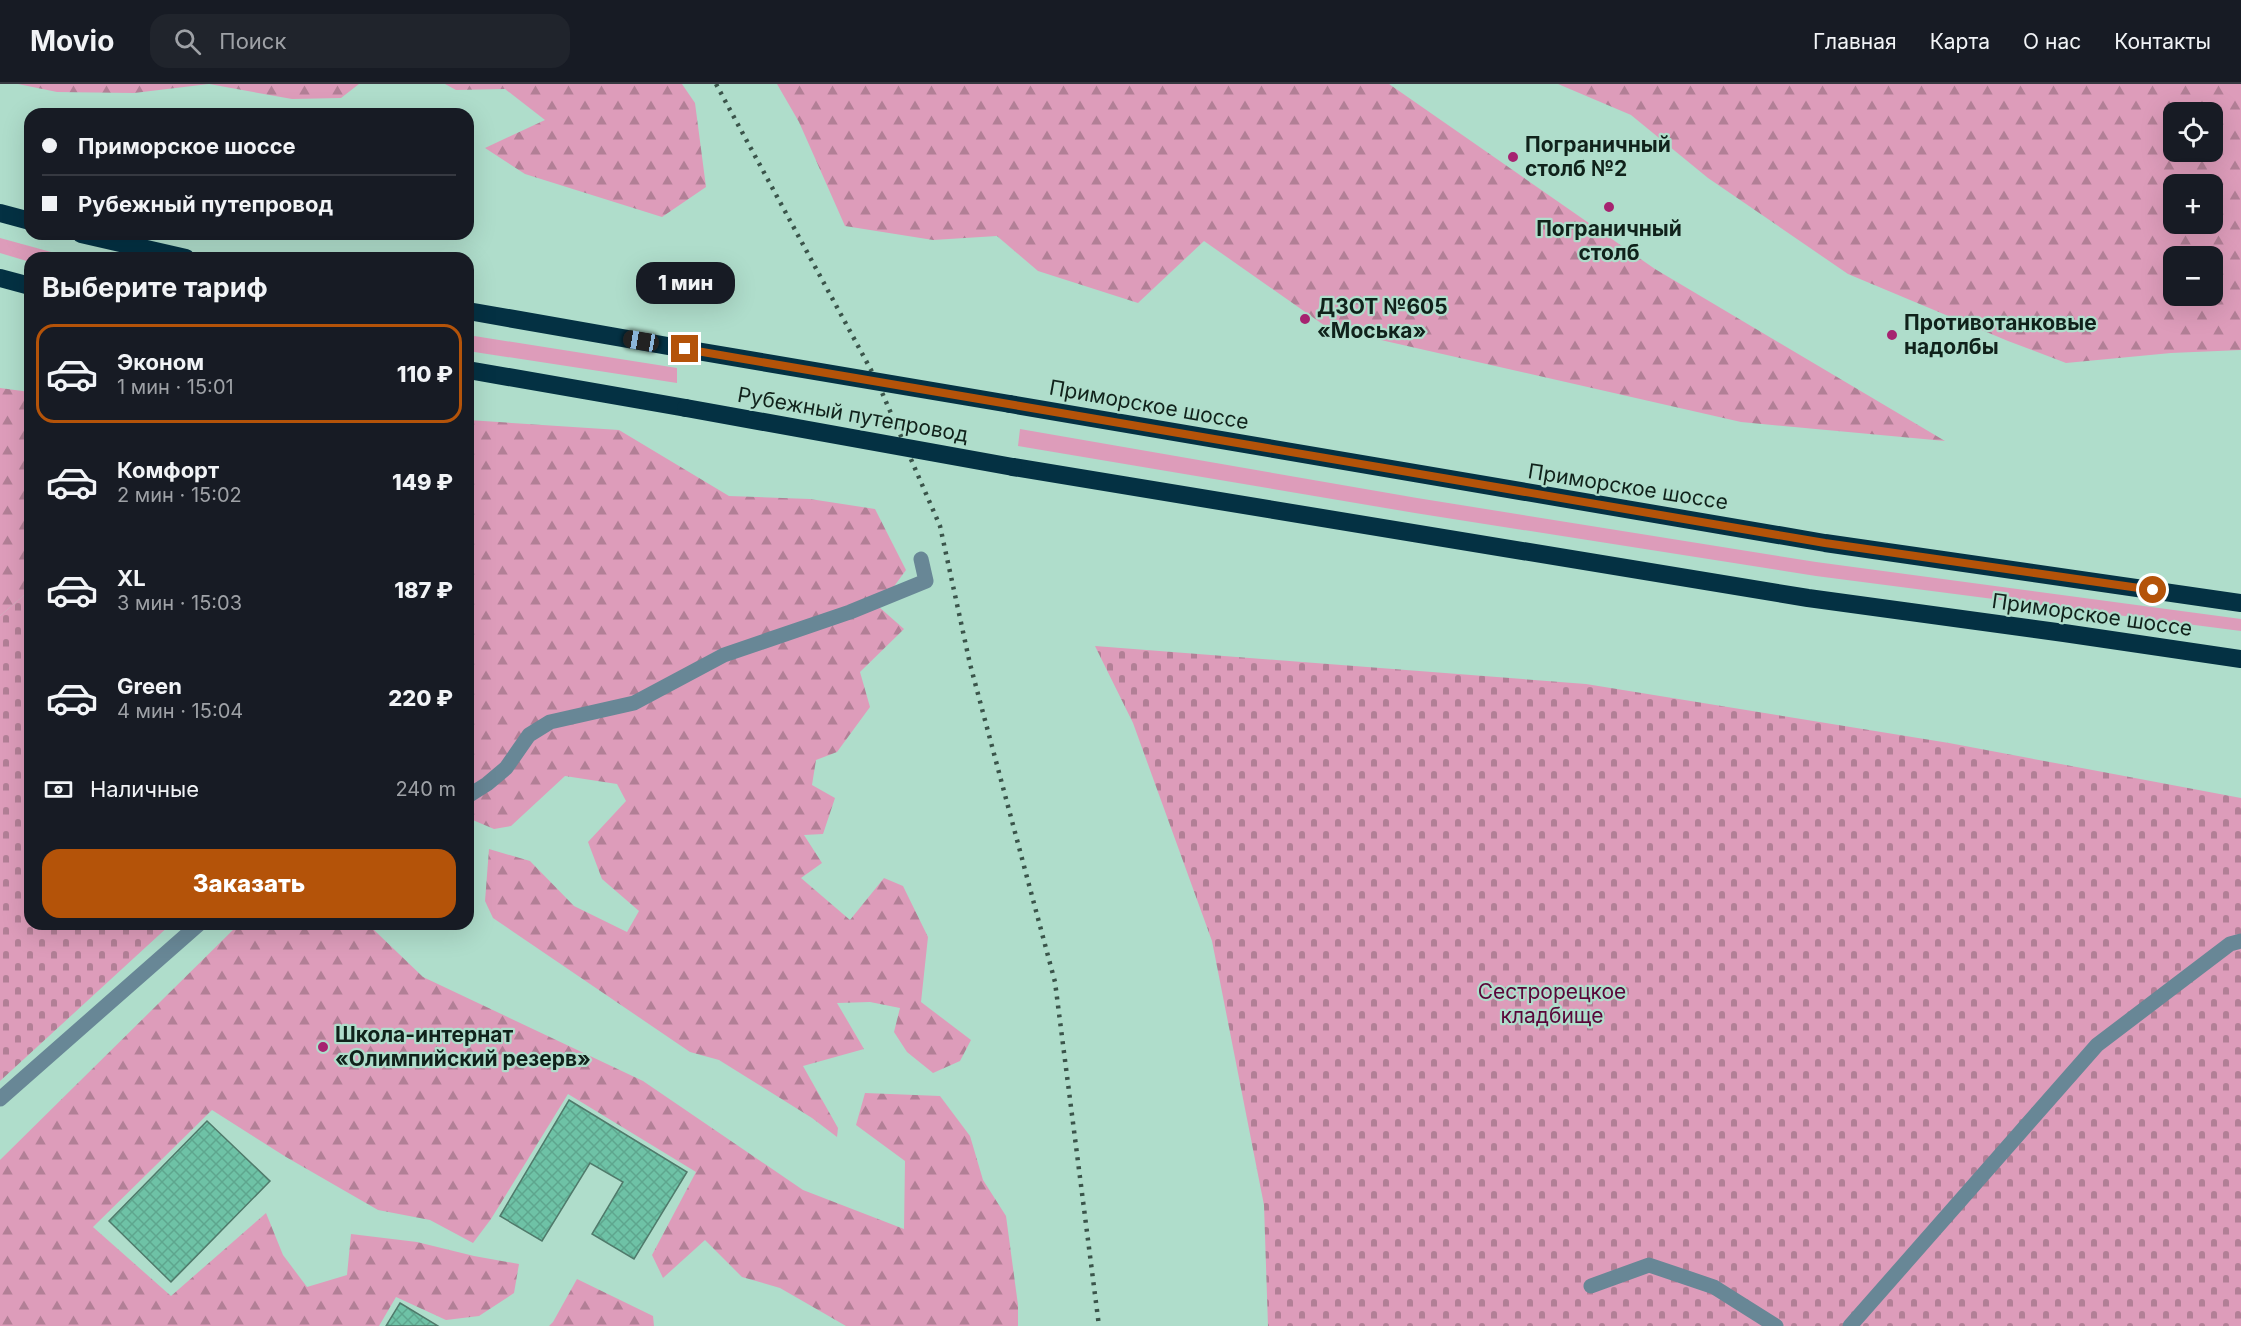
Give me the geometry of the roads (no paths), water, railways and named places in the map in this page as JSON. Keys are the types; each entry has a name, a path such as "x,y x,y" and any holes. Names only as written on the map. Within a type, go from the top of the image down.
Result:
{"highway":[{"path":"0,213 24,219"},
{"path":"107,240 160,252"},
{"path":"0,278 24,284"},
{"name":"Рубежный путепровод","path":"474,312 1010,404"},
{"name":"Рубежный путепровод","path":"474,371 1013,467"},
{"name":"Приморское шоссе","path":"1010,404 1825,543 2241,603"},
{"name":"Приморское шоссе","path":"1013,467 1797,596 2241,659"}],"street":[{"path":"474,792 506,768 529,735 550,722 634,703 724,655 850,612 926,582 921,559"},
{"path":"0,1098 192,930"},
{"path":"1850,1326 2097,1045 2230,944 2241,941"},
{"path":"1591,1287 1648,1265 1714,1287 1776,1326"}],"railway":[{"path":"716,84 877,381 940,526 970,664 1055,982 1099,1326"}],"place":[{"name":"Пограничный столб №2","path":"1513,157"},
{"name":"Пограничный столб","path":"1609,207"},
{"name":"ДЗОТ №605 «Моська»","path":"1305,319"},
{"name":"Противотанковые надолбы","path":"1892,335"},
{"name":"Школа-интернат «Олимпийский резерв»","path":"323,1047"}],"park label":[{"name":"Сестрорецкое кладбище","path":"1552,1004"}]}
